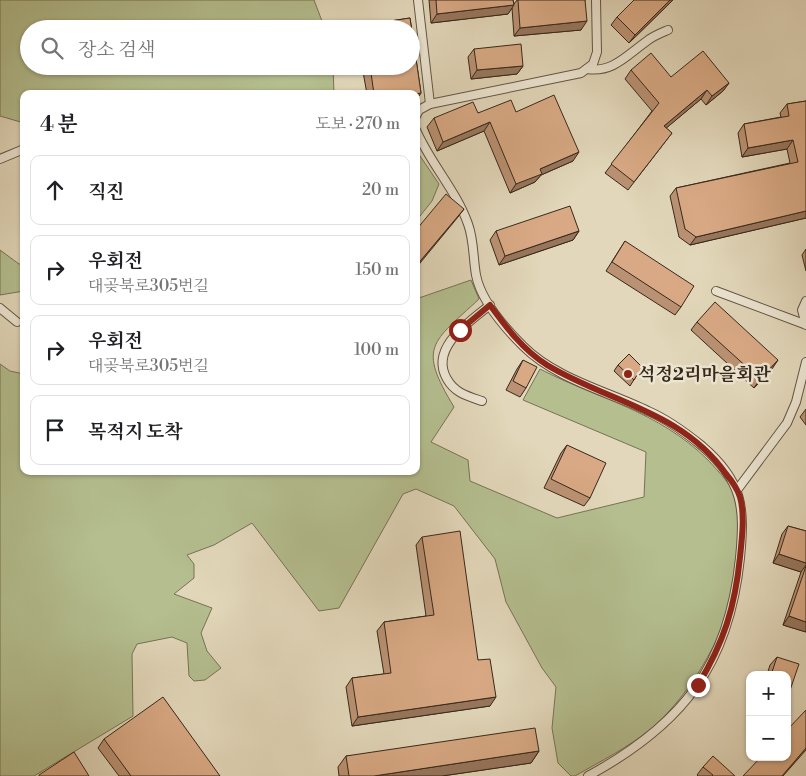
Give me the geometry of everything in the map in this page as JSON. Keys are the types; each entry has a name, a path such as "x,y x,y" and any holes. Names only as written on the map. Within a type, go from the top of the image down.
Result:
{"lane":[{"path":"418,0 430,104"},
{"path":"420,109 430,104 582,73 593,64 597,52 596,0"},
{"path":"587,69 599,71 610,68 648,40 668,30"},
{"path":"420,139 468,223 480,289 490,305 524,347 546,364 651,412 678,429 703,447 721,466 738,490 742,514 738,577 734,604 716,655 698,685 661,728 614,762 588,776"},
{"path":"0,159 20,151"},
{"path":"716,291 805,324"},
{"path":"805,324 802,310 806,301"},
{"path":"482,401 463,395 452,387 444,374 442,359 447,346 460,330 490,305"},
{"path":"0,308 17,322"},
{"path":"738,490 787,423 796,402 806,362"}],"green space":[{"path":"0,0 314,0 322,20 20,20 20,75 333,75 334,90 20,90 20,122 0,116"},
{"path":"420,156 439,184 432,201 420,216"},
{"path":"0,250 20,264 20,292 0,295"},
{"path":"471,280 479,299 441,336 435,347 433,358 436,371 454,407 431,442 468,460 470,481 557,518 644,497 646,452 523,400 540,369 627,407 669,429 708,460 735,494 739,509 739,525 736,573 730,604 709,655 689,687 665,716 624,748 575,776 571,776 558,763 552,728 556,687 542,668 506,602 495,559 454,506 416,489 403,494 339,608 319,611 252,523 214,545 187,555 194,564 194,578 174,594 212,608 201,633 207,651 221,668 205,680 194,681 189,676 187,643 172,637 137,644 132,654 133,716 34,776 0,776 0,364 10,371 20,373 20,475 420,475 420,298"}],"building":[{"path":"436,0 513,0 514,5 437,14"},
{"path":"518,0 585,0 587,21 520,28"},
{"path":"634,0 670,0 635,35 617,17"},
{"path":"521,44 523,66 477,70 474,49"},
{"path":"703,51 729,83 712,96 707,90 664,126 672,133 634,182 611,164 659,103 631,70 651,53 671,77"},
{"path":"371,75 418,75 421,93 420,90 373,90"},
{"path":"554,95 579,152 540,169 542,174 516,184 490,122 443,142 434,118 473,102 478,113 511,100 516,112"},
{"path":"806,101 806,211 696,237 685,229 676,188 798,162 793,140 748,148 744,124 789,116 787,104"},
{"path":"446,194 464,209 420,261 420,225"},
{"path":"570,206 579,231 505,256 496,231"},
{"path":"625,241 694,286 681,307 612,262"},
{"path":"715,302 778,360 760,379 697,322"},
{"path":"629,354 642,367 634,380 618,365"},
{"path":"523,360 537,367 526,388 513,381"},
{"path":"567,445 606,463 590,498 551,479"},
{"path":"788,526 806,531 806,563 779,554"},
{"path":"460,531 478,660 490,659 496,697 358,717 352,678 391,673 384,622 434,615 422,537"},
{"path":"806,566 806,622 789,616"},
{"path":"777,657 799,664 791,687 791,671 772,671"},
{"path":"163,697 220,776 131,776 104,739"},
{"path":"806,710 806,748 782,776 743,776 757,761 791,761 791,726"},
{"path":"535,728 539,751 374,776 349,776 346,756"},
{"path":"74,752 89,776 39,776 39,775"},
{"path":"713,756 735,776 712,776 703,767"}],"place":[{"name":"석정2리마을회관","path":"628,374"}],"route":[{"path":"460,330 490,305 524,347 546,364 651,412 678,429 703,447 721,466 738,490 742,514 741,544 734,604 716,655 698,685"}]}
